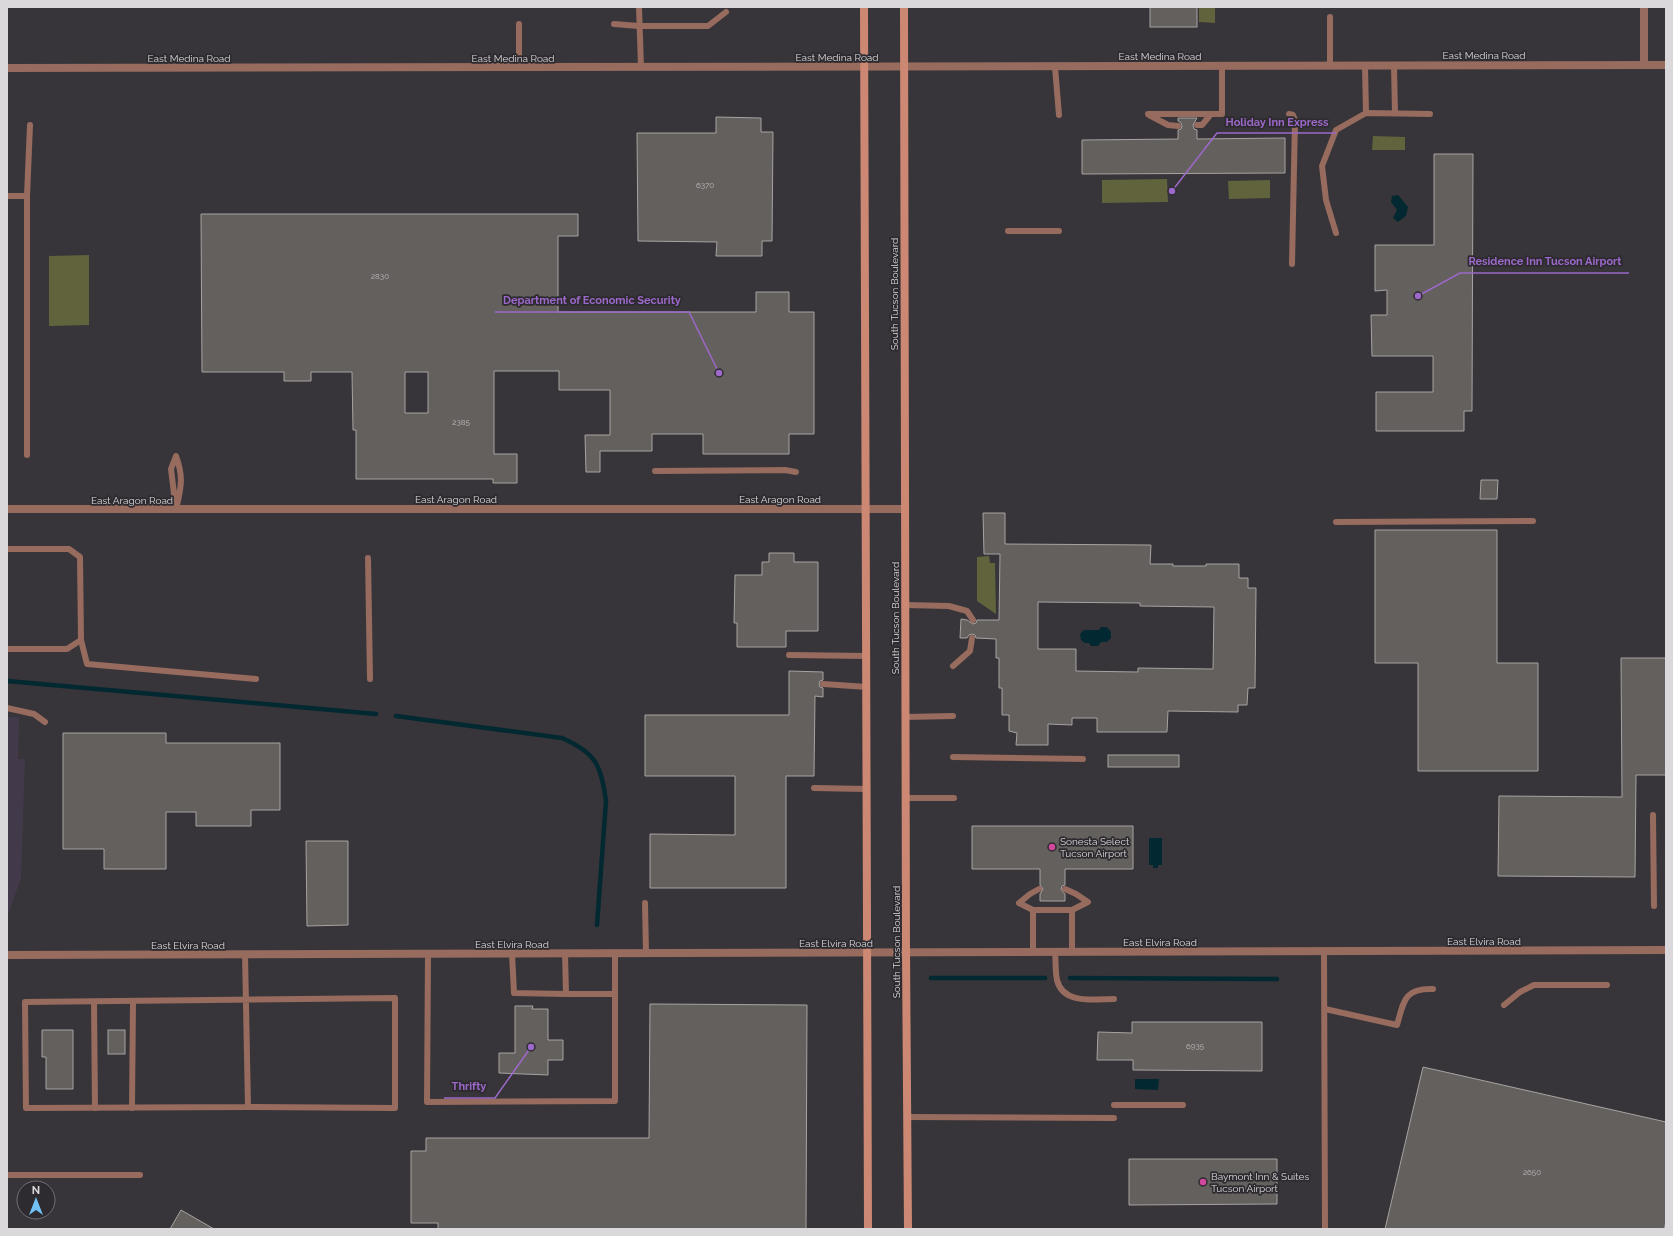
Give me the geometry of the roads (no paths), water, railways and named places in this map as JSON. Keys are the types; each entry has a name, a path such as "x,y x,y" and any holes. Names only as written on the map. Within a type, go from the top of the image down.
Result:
{"main road":[{"path":"864,7 867,509 868,1229"},
{"name":"South Tucson Boulevard","path":"904,7 905,716 908,1229"}],"street":[{"path":"1644,7 1644,65"},
{"name":"East Medina Road","path":"7,68 1666,65"},
{"name":"East Aragon Road","path":"7,510 905,509"},
{"name":"East Elvira Road","path":"7,955 1666,950"}],"lane":[{"path":"639,7 641,67"},
{"path":"614,24 639,26 708,26 726,12"},
{"path":"1330,17 1330,66"},
{"path":"519,24 519,68"},
{"path":"1178,126 1168,125 1148,114 1222,114 1222,66"},
{"path":"1366,66 1366,113"},
{"path":"1394,66 1394,113"},
{"path":"1055,67 1059,115"},
{"path":"1336,234 1326,200 1322,166 1336,130 1366,113 1430,114"},
{"path":"1197,125 1202,125 1211,114"},
{"path":"1289,114 1293,115 1295,120 1292,264"},
{"path":"27,456 27,196 30,125"},
{"path":"7,196 27,196"},
{"path":"1008,231 1059,231"},
{"path":"176,456 181,470 181,485 176,510 171,469 176,456"},
{"path":"655,471 785,470 796,472"},
{"path":"1336,522 1533,521"},
{"path":"7,549 69,549 80,558 81,640 87,664 256,680"},
{"path":"368,558 370,679"},
{"path":"905,605 949,606 967,611 973,620"},
{"path":"953,666 970,651 972,638"},
{"path":"7,649 68,649 81,640"},
{"path":"789,655 867,656"},
{"path":"823,684 867,687"},
{"path":"7,708 34,714 45,722"},
{"path":"905,716 953,716"},
{"path":"953,757 1083,759"},
{"path":"814,788 867,789"},
{"path":"906,798 954,798"},
{"path":"1653,815 1654,906"},
{"path":"1040,889 1030,894 1019,903 1034,910 1072,910 1088,902 1065,889"},
{"path":"645,903 646,953"},
{"path":"1033,952 1034,910"},
{"path":"1072,910 1072,952"},
{"path":"1324,951 1325,1229"},
{"path":"1055,952 1057,981 1065,993 1077,999 1114,999"},
{"path":"565,953 566,994"},
{"path":"428,954 427,1102 614,1101 615,953"},
{"path":"244,954 248,1107"},
{"path":"512,954 514,993 615,994"},
{"path":"1504,1005 1520,992 1534,985 1607,985"},
{"path":"1325,1009 1397,1025 1403,1003 1410,994 1417,990 1433,989"},
{"path":"395,998 395,1108 26,1108 25,1002 246,999 395,998"},
{"path":"132,1108 133,1001"},
{"path":"94,1002 95,1108"},
{"path":"1114,1105 1182,1105"},
{"path":"907,1117 1114,1118"},
{"path":"7,1175 140,1175"}],"water":[{"path":"1398,195 1408,207 1406,216 1398,222 1393,218 1397,210 1391,202 1392,196"},
{"path":"1101,627 1107,627 1111,632 1111,638 1107,642 1101,642 1098,646 1091,646 1089,643 1085,643 1081,640 1080,634 1084,630 1099,630"},
{"path":"1149,838 1162,838 1162,865 1158,865 1158,868 1153,868 1153,865 1149,865"},
{"path":"1135,1079 1159,1079 1158,1090 1135,1089"}],"waterway":[{"path":"7,681 376,714"},
{"path":"396,716 562,738 583,749 590,755 599,769 606,801 597,925"},
{"path":"931,978 1045,978"},
{"path":"1070,978 1277,979"}],"place":[{"name":"Holiday Inn Express","path":"1172,191"},
{"name":"Residence Inn Tucson Airport","path":"1418,296"},
{"name":"Department of Economic Security","path":"719,373"},
{"name":"Sonesta Select Tucson Airport","path":"1052,847"},
{"name":"Thrifty","path":"531,1047"},
{"name":"Baymont Inn & Suites Tucson Airport","path":"1203,1182"}]}
